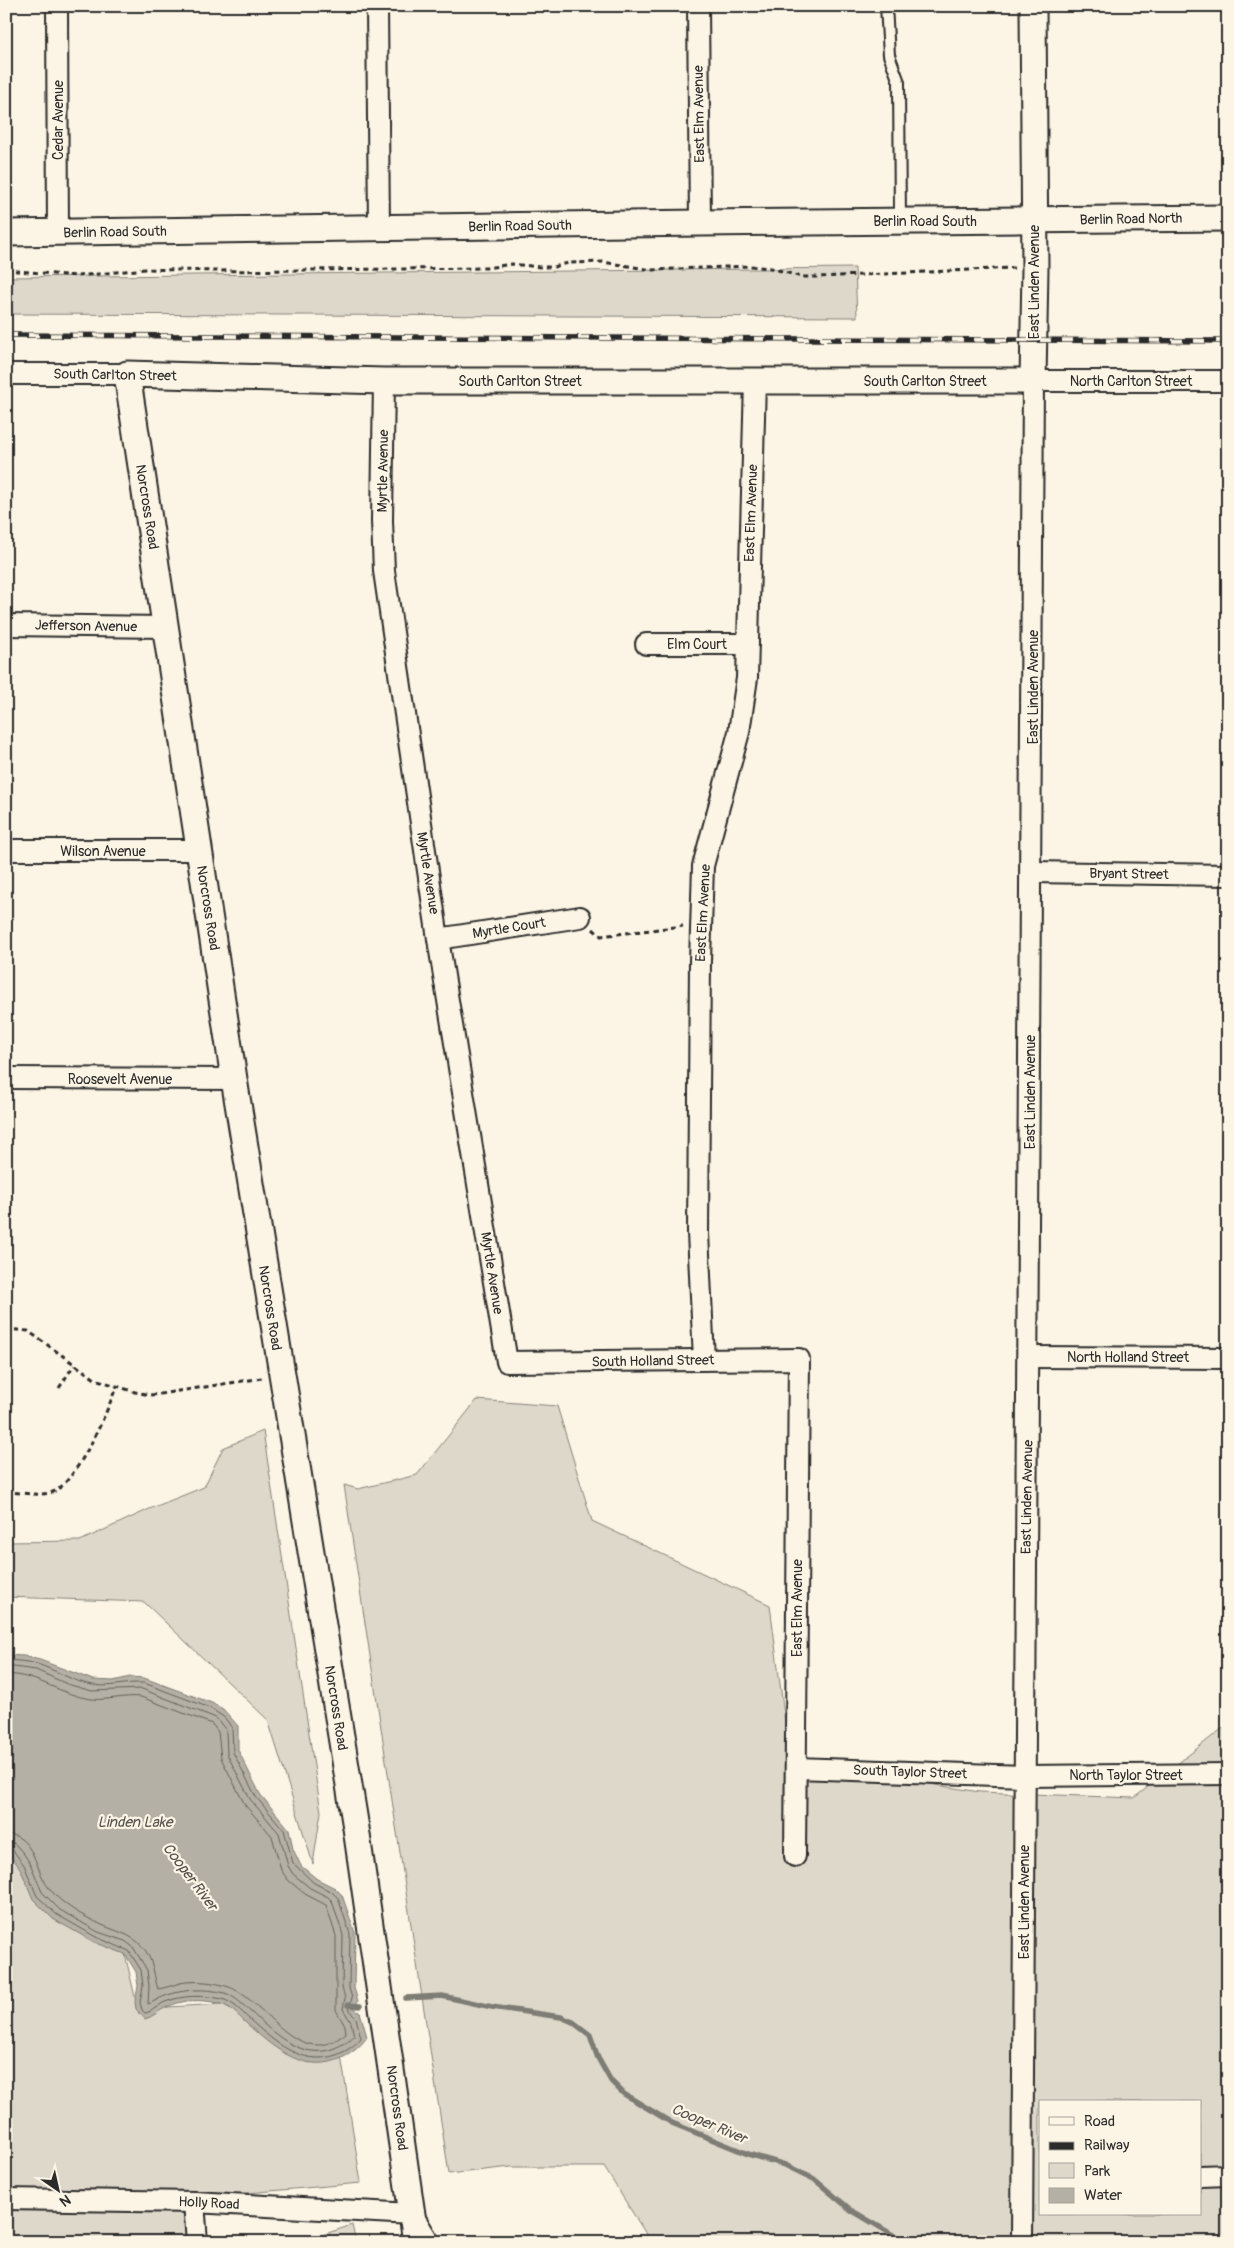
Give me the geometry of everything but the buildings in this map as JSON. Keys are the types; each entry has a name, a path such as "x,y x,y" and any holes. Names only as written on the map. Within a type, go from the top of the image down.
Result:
{"street":[{"name":"Cedar Avenue","path":"57,6 58,233"},
{"path":"377,6 379,228"},
{"name":"East Elm Avenue","path":"698,6 700,223"},
{"name":"East Linden Avenue","path":"1022,2242 1032,2178 1025,1776 1035,268 1033,6"},
{"name":"Berlin Road North","path":"1034,220 1228,218"},
{"name":"Berlin Road South","path":"6,233 1034,220"},
{"name":"South Carlton Street","path":"6,374 127,374 384,381 1034,381"},
{"name":"Norcross Road","path":"127,374 234,1079 356,1828 416,2242"},
{"name":"Myrtle Avenue","path":"384,381 382,520 384,571 438,939 507,1362"},
{"name":"East Elm Avenue","path":"704,1360 698,1232 703,866 740,732 747,678 755,381"},
{"name":"North Carlton Street","path":"1034,381 1228,381"},
{"name":"Jefferson Avenue","path":"6,625 165,627"},
{"name":"Elm Court","path":"646,644 748,644"},
{"name":"Wilson Avenue","path":"6,850 199,850"},
{"name":"Bryant Street","path":"1031,872 1228,875"},
{"name":"Myrtle Court","path":"438,939 580,917"},
{"name":"Roosevelt Avenue","path":"6,1078 234,1079"},
{"name":"North Holland Street","path":"1029,1357 1228,1358"},
{"name":"East Elm Avenue","path":"795,1856 799,1359"},
{"name":"South Holland Street","path":"507,1362 799,1359"},
{"name":"South Taylor Street","path":"796,1768 1025,1776"},
{"name":"North Taylor Street","path":"1025,1776 1228,1774"},
{"path":"1202,2176 1228,2176"},
{"name":"Holly Road","path":"6,2199 194,2202 412,2214"},
{"path":"194,2202 197,2242"},
{"path":"412,2214 429,2242"}],"lane":[{"path":"886,6 889,55 899,82 900,221"}],"path":[{"path":"6,270 78,276 145,269 215,271 486,268 512,264 554,267 568,263 602,262 653,270 750,266 770,268 802,277 818,277 1035,268"},
{"path":"580,917 601,936 701,924"},
{"path":"6,1329 28,1331 95,1380 150,1395 265,1378"},
{"path":"59,1388 74,1365"},
{"path":"6,1492 46,1493 58,1490 90,1446 108,1411 116,1387"}],"green space":[{"path":"855,268 857,317 6,314 6,277"},
{"path":"477,1400 557,1406 592,1521 770,1605 790,1762 980,1792 1134,1798 1228,1724 1228,2242 651,2242 604,2167 511,2167 449,2174 344,1485 358,1489 417,1475"},
{"path":"263,1431 321,1812 313,1864 268,1720 144,1602 6,1597 6,1542 80,1541 154,1507 204,1487 223,1448"},
{"path":"6,1852 125,1954 139,2014 167,2007 223,2004 309,2063 340,2049 361,2183 202,2197 201,2242 6,2242"},
{"path":"352,2225 356,2242 307,2242 307,2240"}],"water":[{"name":"Linden Lake","path":"6,1655 24,1656 40,1660 93,1680 113,1681 130,1677 144,1678 212,1703 223,1709 238,1726 238,1750 260,1794 289,1829 293,1849 301,1866 317,1879 335,1888 342,1895 355,1933 354,1988 358,2001 354,2007 356,2011 360,2012 367,2037 357,2048 337,2060 324,2063 311,2063 299,2060 287,2055 265,2040 228,2007 207,2001 193,2001 171,2005 145,2019 136,2009 135,2002 138,1986 136,1972 125,1954 94,1942 53,1919 33,1899 20,1868 6,1850"}],"waterway":[{"name":"Cooper River","path":"406,1998 442,1996 492,2007 561,2017 573,2022 590,2035 598,2058 611,2081 624,2094 672,2123 748,2154 785,2165 814,2179 851,2210 905,2242"},
{"name":"Cooper River","path":"348,2005 360,2006"}],"railway":[{"path":"6,335 1228,341"}]}
